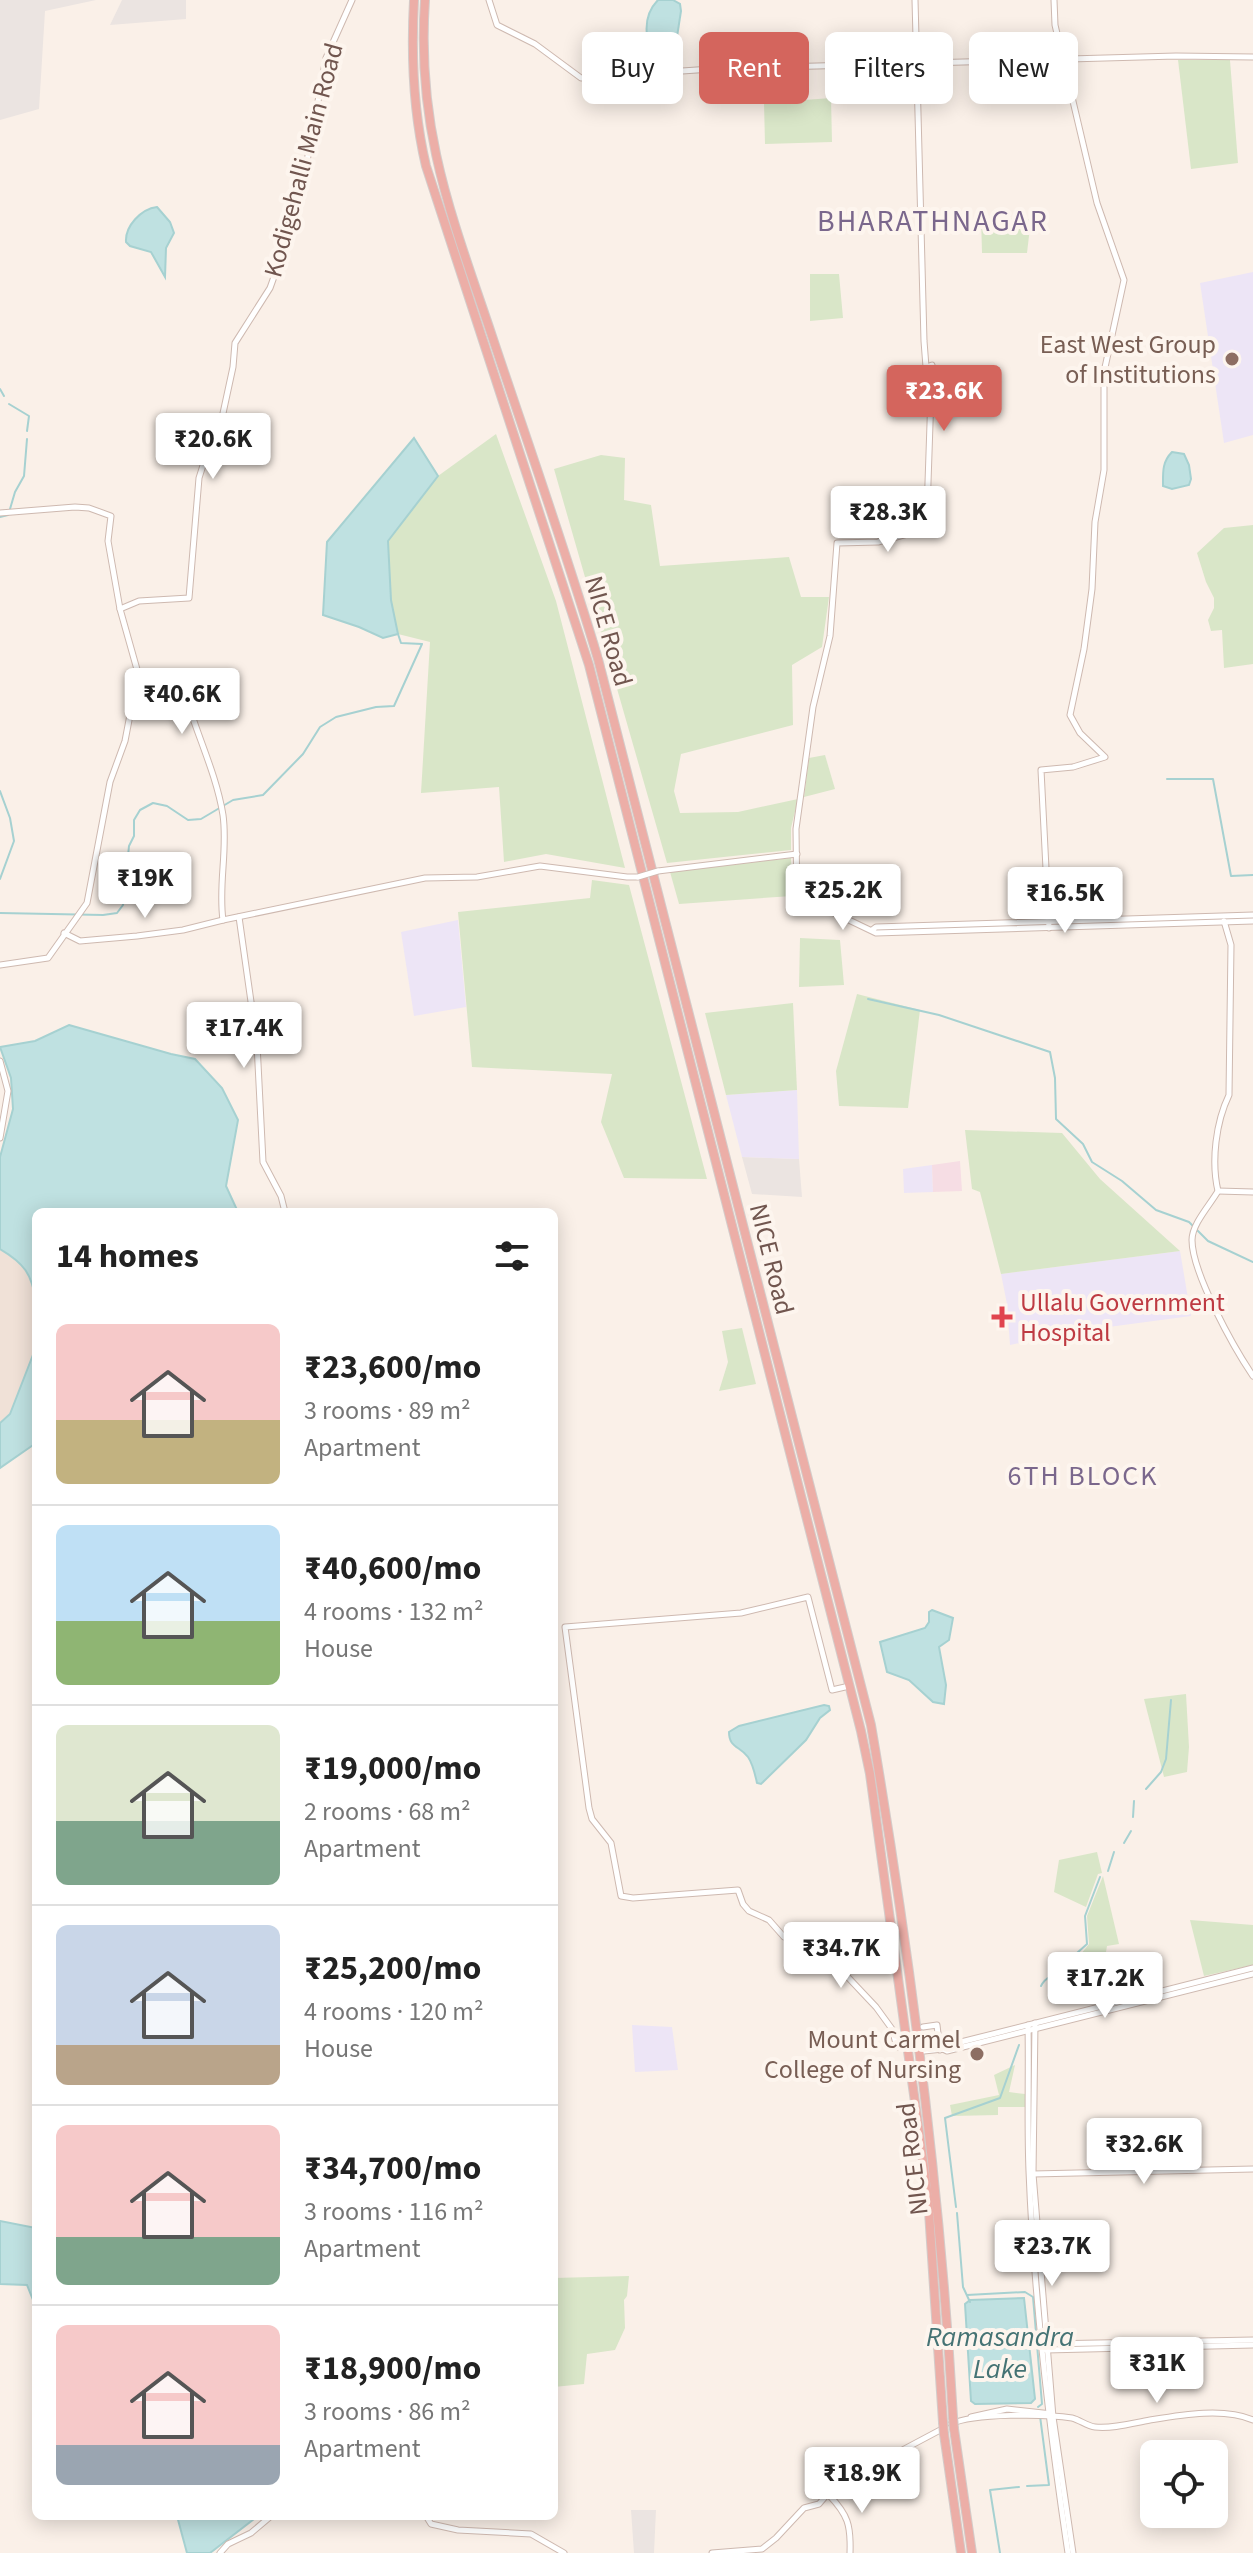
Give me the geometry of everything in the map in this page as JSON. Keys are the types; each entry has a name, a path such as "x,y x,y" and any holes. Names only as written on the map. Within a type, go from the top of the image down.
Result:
{"highway":[{"name":"NICE Road","path":"414,0 413,74 424,157 585,652 861,1731 870,1774 926,2185 944,2434 961,2553"},
{"name":"NICE Road","path":"425,0 422,46 426,106 443,191 598,659 871,1725 885,1806 936,2183 954,2429 972,2553"}],"street":[{"name":"Kodigehalli Main Road","path":"120,609 139,601 189,598 199,478 205,459 217,441 235,343 270,288 275,274 305,172 326,58 352,0"},
{"path":"489,0 497,25 535,44 581,78 711,69 825,68"},
{"path":"915,0 916,32"},
{"path":"1054,0 1056,32"},
{"path":"1078,59 1253,57"},
{"path":"917,104 924,341 926,367 932,365 927,512 933,527 878,542 837,543 830,636 813,707 796,829 797,907 828,910 876,933 1253,918"},
{"path":"1049,924 1041,770 1073,767 1105,757 1080,733 1070,715 1084,649 1092,589 1094,536 1104,470 1104,372 1124,280 1097,203 1074,104"},
{"path":"0,513 75,507 89,508 111,516 108,541 120,609 138,673 125,741 110,782 84,909 48,958 0,965"},
{"path":"137,678 181,685 222,811 226,842 221,905 223,920"},
{"path":"64,933 80,941 183,930 425,878 477,877 540,866 638,877 658,871 797,854"},
{"path":"239,917 257,1044 263,1162 284,1208"},
{"path":"1049,924 1253,918"},
{"path":"1224,921 1231,945 1231,1077 1218,1132 1215,1178 1218,1191 1194,1230 1192,1240 1196,1260 1217,1314 1253,1376"},
{"path":"0,1061 8,1091 0,1138"},
{"path":"1218,1191 1253,1192"},
{"path":"845,1687 832,1690 808,1597 741,1613 565,1627 589,1808 592,1819 611,1843 621,1896 633,1898 738,1890 749,1911 769,1920 784,1937 808,1944 826,1954 896,2029 897,2047 903,2048"},
{"path":"924,2051 947,2051 1253,1971"},
{"path":"923,2027 937,2025 942,2049"},
{"path":"1031,2027 1033,2174 1045,2347"},
{"path":"1031,2027 1029,2174 1052,2416 1071,2553"},
{"path":"1033,2174 1253,2169"},
{"path":"1045,2347 1253,2342"},
{"path":"712,2553 762,2549 804,2508 818,2505 847,2473 880,2462 966,2419 1011,2415 1052,2416 1096,2427 1192,2416 1227,2415 1253,2420"},
{"path":"829,2495 850,2524 850,2553"},
{"path":"220,2553 228,2544 246,2536 266,2520"},
{"path":"428,2520 429,2523 458,2530 531,2534 564,2553"}],"shaded area":[{"path":"0,0 96,0 45,11 39,109 0,120"},
{"path":"122,0 186,0 186,19 110,25"},
{"name":"East West Group of Institutions","path":"1253,272 1253,435 1224,443 1200,283"},
{"path":"458,920 466,1007 414,1016 401,932"},
{"path":"797,1090 799,1159 742,1157 726,1095"},
{"path":"742,1157 799,1159 802,1197 752,1194"},
{"path":"960,1161 962,1191 933,1192 932,1165"},
{"path":"932,1165 933,1192 904,1193 903,1169"},
{"path":"0,1249 15,1258 32,1277 32,1357 10,1414 0,1423"},
{"path":"1180,1251 1191,1316 1071,1332 1010,1345 1001,1274"},
{"path":"632,2025 672,2027 678,2070 635,2072"},
{"path":"631,2510 656,2510 654,2553 634,2553"}],"green space":[{"path":"1178,60 1230,60 1238,163 1191,169"},
{"path":"825,98 825,104 831,104 832,142 765,144 764,104 809,104 809,100"},
{"path":"981,217 1031,219 1027,253 982,253"},
{"path":"810,274 839,274 843,318 810,321"},
{"path":"496,434 556,601 625,868 546,854 504,862 499,787 421,793 430,642 398,634 391,600 388,541 438,476"},
{"path":"601,455 625,458 624,500 651,505 660,566 789,557 801,597 829,597 822,647 792,665 793,725 681,754 674,791 680,813 738,812 798,799 791,828 791,850 667,863 554,469"},
{"path":"1253,525 1253,664 1224,668 1222,630 1211,631 1208,620 1214,608 1214,598 1197,553 1224,528"},
{"path":"825,755 835,789 804,797 809,758"},
{"path":"791,858 792,896 679,904 670,872"},
{"path":"592,880 629,885 707,1179 624,1178 601,1122 612,1074 472,1067 458,912 590,898"},
{"path":"800,938 840,940 844,985 799,987"},
{"path":"857,994 920,1010 908,1108 839,1106 836,1071"},
{"path":"793,1003 797,1090 726,1095 705,1013"},
{"path":"965,1130 1062,1133 1100,1179 1180,1251 1001,1274 980,1192 972,1189"},
{"path":"742,1328 756,1384 719,1391 728,1362 722,1331"},
{"path":"1186,1694 1187,1772 1164,1777 1144,1699"},
{"path":"1097,1852 1102,1873 1098,1874 1086,1907 1054,1892 1059,1860"},
{"path":"1103,1876 1119,1944 1107,1946 1103,1970 1076,1976 1081,1954 1089,1944 1087,1916"},
{"path":"1190,1920 1253,1925 1253,1965 1204,1976"},
{"path":"1015,2065 1009,2092 1025,2094 1025,2107 998,2107 998,2115 952,2116 950,2105 999,2095 994,2075"},
{"path":"629,2276 624,2300 625,2328 615,2350 587,2354 584,2384 558,2387 558,2278"}],"water":[{"path":"658,0 673,0 680,4 678,32 647,32 652,7"},
{"path":"157,207 170,222 174,233 166,248 165,277 151,252 126,242 128,230 135,219"},
{"path":"414,438 438,476 388,541 391,600 398,634 383,638 323,615 327,542"},
{"path":"1172,452 1184,454 1189,465 1189,485 1172,489 1163,486 1165,463"},
{"path":"69,1025 195,1059 222,1088 238,1120 226,1186 236,1208 32,1208 32,1284 26,1270 0,1249 0,1157 13,1109 11,1078 0,1047 35,1041"},
{"path":"32,1357 32,1446 0,1468 0,1423 10,1414"},
{"path":"932,1610 953,1618 949,1640 939,1647 946,1685 944,1704 933,1702 909,1680 887,1672 880,1642 925,1628"},
{"path":"829,1706 830,1710 820,1718 806,1740 761,1784 757,1783 750,1760 733,1744 729,1732 739,1726"},
{"path":"0,2221 32,2227 32,2298 27,2285 0,2284"},
{"name":"Ramasandra Lake","path":"1024,2298 1035,2399 1031,2403 975,2404 971,2401 965,2304 970,2300"},
{"path":"178,2520 253,2520 210,2553 187,2553"}],"waterway":[{"path":"0,389 4,396"},
{"path":"9,404 29,416 27,431"},
{"path":"10,509 24,476 27,439"},
{"path":"0,517 8,515"},
{"path":"0,913 117,913 123,905 129,846 134,836 134,820 140,810 153,803 167,806 188,820 201,819 233,800 263,795 303,754 320,727 336,717 394,706 422,644 401,643 398,634"},
{"path":"1167,779 1213,779 1231,876 1253,875"},
{"path":"0,791 14,841 0,879"},
{"path":"868,999 939,1015 1050,1052 1055,1078 1056,1119 1083,1144 1092,1162 1122,1181 1156,1210 1189,1222 1208,1241 1253,1262"},
{"path":"1146,1789 1161,1772 1166,1759 1171,1700"},
{"path":"1133,1817 1134,1801"},
{"path":"1124,1843 1131,1831"},
{"path":"1108,1871 1114,1852"},
{"path":"1041,1986 1050,1977 1069,1972 1077,1953 1087,1944 1085,1916 1100,1877"},
{"path":"956,2207 945,2118 1000,2098 1019,2045"},
{"path":"957,2213 963,2287 970,2302"},
{"path":"967,2295 1025,2292 1033,2297 1042,2404 1038,2407"},
{"path":"1027,2486 1049,2485 1040,2416"},
{"path":"1000,2553 990,2490 1019,2487"}],"place":[{"name":"East West Group of Institutions","path":"1232,359"},
{"name":"Ullalu Government Hospital","path":"1002,1317"},
{"name":"Mount Carmel College of Nursing","path":"977,2054"}],"district":[{"name":"BHARATHNAGAR","path":"933,221"},
{"name":"6TH BLOCK","path":"1083,1475"}]}
